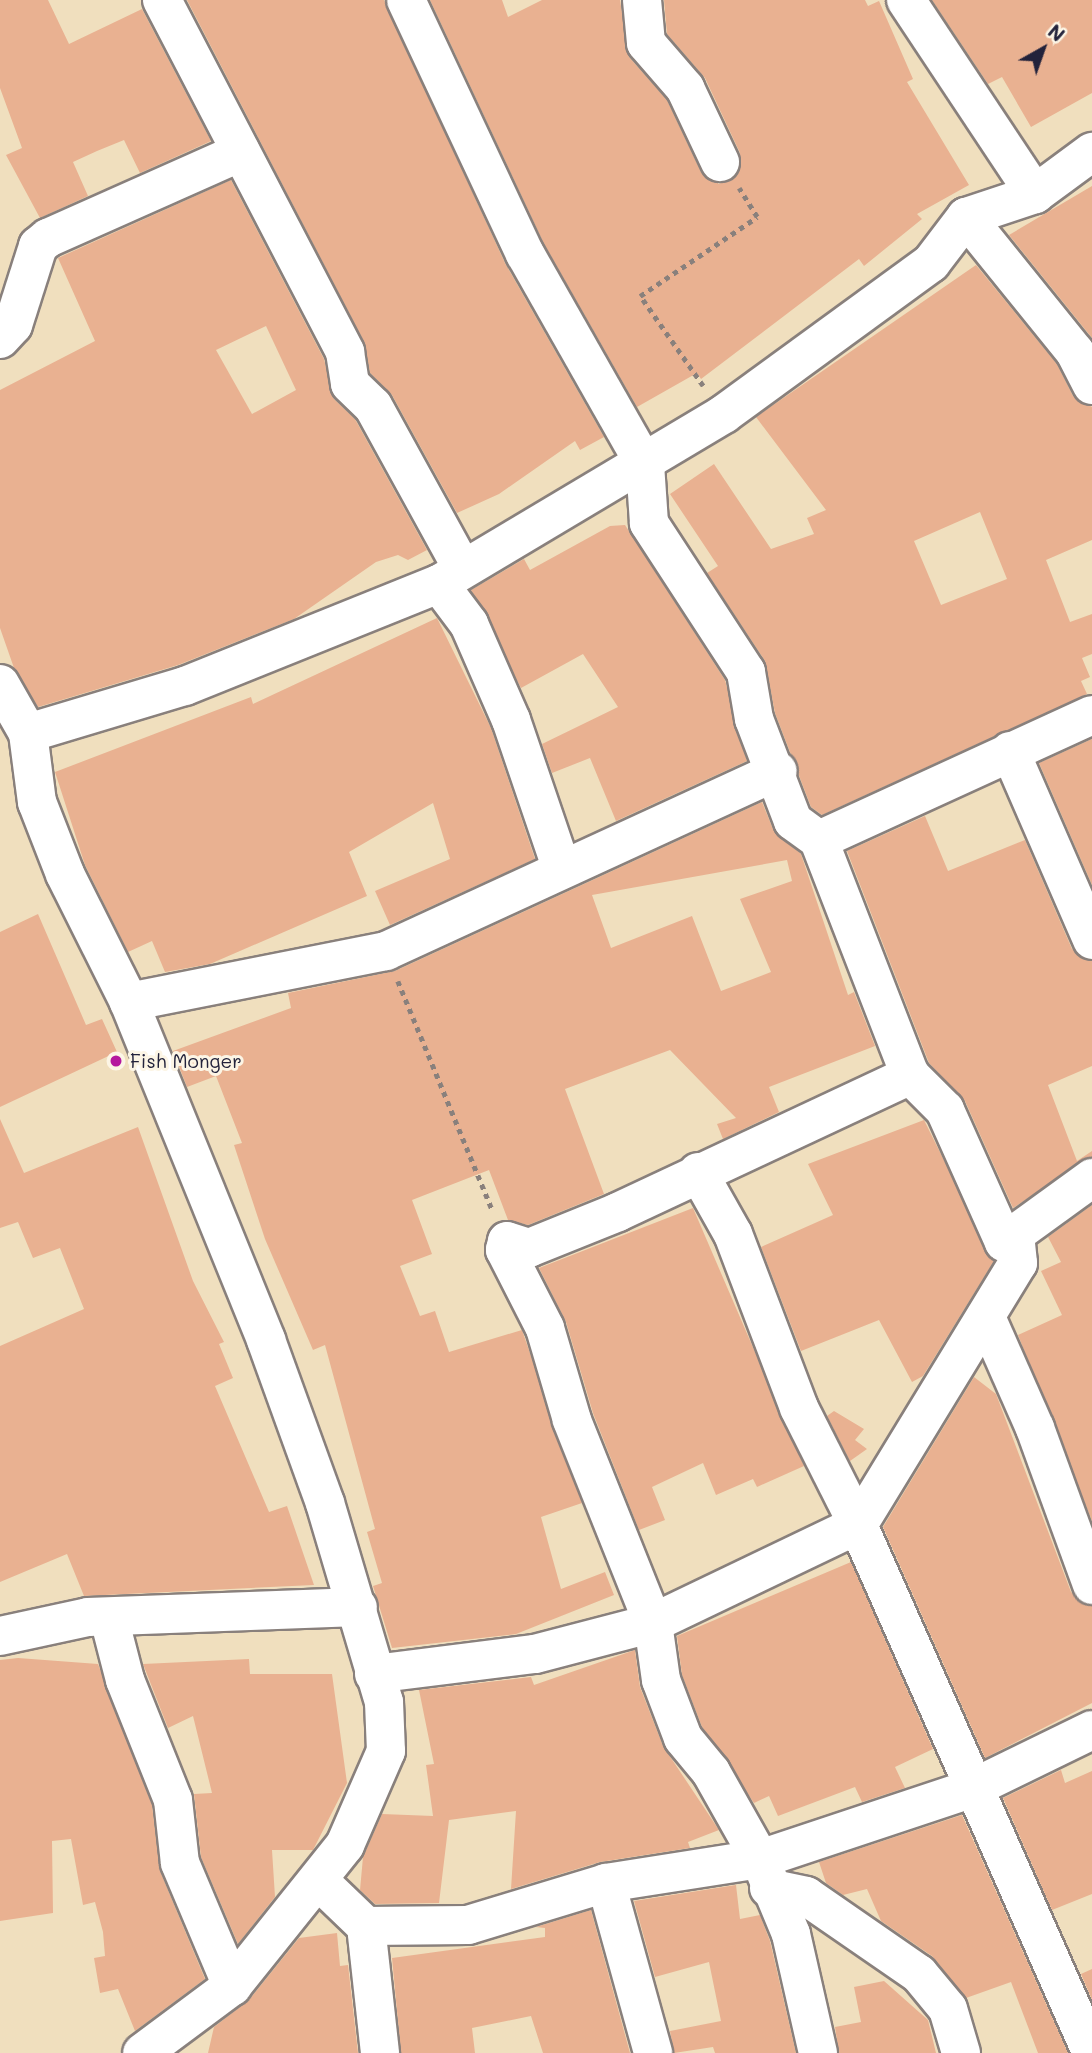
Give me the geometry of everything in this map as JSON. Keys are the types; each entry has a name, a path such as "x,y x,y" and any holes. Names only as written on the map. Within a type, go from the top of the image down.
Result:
{"street":[{"path":"162,0 345,352 350,384 373,406 450,575 511,720 562,870"},
{"path":"407,0 525,254 645,465 649,523 746,672 754,719 778,771 793,821 819,840 910,1075 945,1110 1004,1242"},
{"path":"642,0 646,43 685,88 720,162"},
{"path":"906,0 1035,194"},
{"path":"0,339 13,325 38,246 48,238 241,152"},
{"path":"28,733 185,686 450,575 645,465 723,414 931,264 966,217 1035,194 1092,152"},
{"path":"966,217 1075,352 1092,385"},
{"path":"0,684 28,733 37,802 65,874 130,1002 266,1340 358,1606 374,1674 384,1702 386,1752 369,1803 318,1880 232,1986 142,2053"},
{"path":"819,840 1092,715"},
{"path":"1010,751 1092,940"},
{"path":"130,1002 386,951 778,771"},
{"path":"818,2053 791,1934 764,1873 711,1772 682,1738 661,1680 653,1623 572,1420 545,1328 505,1250 507,1241 529,1248 910,1075"},
{"path":"698,1172 760,1298 799,1408 858,1525 1089,2047"},
{"path":"1004,1242 1092,1178"},
{"path":"374,1674 535,1654 653,1623 858,1525 1018,1263 1016,1245 1004,1242"},
{"path":"986,1317 1035,1428 1092,1585"},
{"path":"0,1636 109,1618 358,1606"},
{"path":"109,1618 125,1680 173,1800 180,1863 232,1986"},
{"path":"366,1926 468,1925 606,1883 764,1873 973,1787 1092,1730"},
{"path":"764,1873 806,1896 919,1974 948,2009 961,2053"},
{"path":"318,1880 366,1926 380,2053"},
{"path":"606,1883 653,2053"}],"path":[{"path":"720,162 758,217 640,296 723,414"},
{"path":"386,951 507,1241"}],"building":[{"path":"0,0 48,0 69,44 142,9 211,141 140,173 124,140 97,151 73,162 88,196 40,218 6,155 22,148 0,88"},
{"path":"187,0 384,0 505,263 604,437 580,450 575,441 499,494 457,513 392,395 370,373 364,342"},
{"path":"430,0 502,0 508,17 542,0 620,0 629,57 667,100 701,172 719,184 738,174 740,153 705,78 667,34 664,0 865,0 868,6 879,1 913,79 907,82 969,185 917,214 922,219 864,266 859,259 701,379 697,373 637,407 544,244"},
{"path":"932,0 1092,0 1092,93 1031,127 1002,77 988,84"},
{"path":"231,180 324,359 334,399 355,419 427,550 408,560 398,555 376,562 294,619 178,665 38,707 14,668 0,628 0,390 95,341 58,258","holes":["266,326 296,390 252,414 216,350"]},
{"path":"1092,186 1092,338 1009,235"},
{"path":"976,265 1057,364 1073,396 1092,407 1092,540 1046,560 1070,622 1092,614 1092,654 1082,658 1090,677 1081,681 1087,694 822,815 811,807 775,713 765,661 707,573 718,566 670,494 714,464 771,549 814,534 807,518 826,510 756,417","holes":["980,512 1007,579 941,605 914,541"]},
{"path":"625,525 725,680 747,761 616,821 590,758 552,773 542,744 618,707 583,654 521,688 471,590 524,559 530,570 610,526"},
{"path":"437,618 491,728 535,859 390,925 375,891 450,859 433,803 349,852 367,896 210,964 165,972 152,941 128,952 85,865 55,772 251,697 253,704"},
{"path":"1092,739 1092,885 1039,763"},
{"path":"762,802 773,829 801,854 848,995 854,992 875,1046 769,1087 779,1112 723,1139 717,1124 736,1118 670,1050 565,1089 604,1194 528,1225 508,1220 489,1170 412,1200 432,1254 400,1266 420,1316 435,1311 449,1352 522,1330 582,1503 541,1517 561,1589 605,1572 614,1595 516,1634 392,1648 373,1586 382,1583 367,1532 375,1529 325,1345 313,1350 265,1239 234,1145 242,1143 216,1076 187,1087 173,1051 291,1008 288,993 395,971","holes":["787,860 792,881 740,899 771,972 721,991 692,916 611,948 592,895"]},
{"path":"925,816 948,871 1025,840 1072,949 1092,961 1092,1066 1048,1085 1077,1161 1092,1151 1092,1157 1013,1208 965,1101 929,1063 847,851"},
{"path":"38,914 86,1025 102,1019 117,1052 0,1107 0,932"},
{"path":"0,1119 24,1173 138,1127 193,1281 224,1342 219,1344 233,1378 215,1386 269,1512 287,1506 314,1585 84,1596 67,1554 0,1582 0,1346 84,1309 60,1248 33,1258 18,1222 0,1228"},
{"path":"924,1120 994,1261 923,1376 912,1382 879,1320 801,1351 761,1247 833,1215 808,1164"},
{"path":"1092,1205 1092,1521 1018,1335 1062,1315 1041,1271 1061,1262 1048,1237"},
{"path":"693,1208 804,1466 757,1487 753,1479 716,1495 703,1463 652,1487 665,1520 639,1530 593,1413 566,1322 539,1268"},
{"path":"974,1377 996,1394 1071,1592 1092,1606 1092,1703 985,1758 883,1527"},
{"path":"834,1411 864,1429 855,1440 867,1449 850,1461 827,1416"},
{"path":"851,1562 933,1749 895,1767 905,1788 862,1802 855,1787 778,1816 769,1796 754,1803 702,1727 682,1675 677,1636"},
{"path":"635,1650 640,1687 663,1746 719,1830 688,1842 690,1848 600,1862 511,1889 516,1811 449,1820 439,1903 375,1904 360,1890 363,1857 382,1814 433,1816 426,1765 434,1764 419,1690 531,1677 534,1685"},
{"path":"18,1658 98,1664 152,1805 160,1871 205,1979 135,2031 118,1989 100,1993 94,1958 105,1956 103,1932 95,1902 83,1905 71,1839 52,1841 53,1913 0,1921 0,1660"},
{"path":"249,1659 250,1674 332,1674 347,1783 313,1850 272,1850 275,1897 238,1944 201,1857 194,1794 212,1793 193,1716 168,1728 143,1664"},
{"path":"1061,1770 1065,1783 1092,1771 1092,1894 1052,1910 1003,1798"},
{"path":"962,1815 1068,2053 1038,2053 1011,1982 966,1998 932,1956 881,1921 867,1889 843,1895 826,1883 819,1862"},
{"path":"736,1885 740,1919 760,1915 770,1941 796,2053 715,2053 713,2047 674,2053 670,2031 721,2021 709,1962 655,1977 634,1901"},
{"path":"591,1910 630,2053 543,2053 531,2016 472,2028 475,2053 401,2053 392,1958 545,1937 545,1928 536,1927"},
{"path":"337,1933 340,1966 348,1965 358,2053 208,2053 214,2027 249,2000 299,1938"},
{"path":"1092,1969 1092,2000 1081,1974"},
{"path":"884,1981 928,2020 936,2053 839,2053 835,2027 861,2022 854,1987"}],"place":[{"name":"Fish Monger","path":"116,1061"}]}
